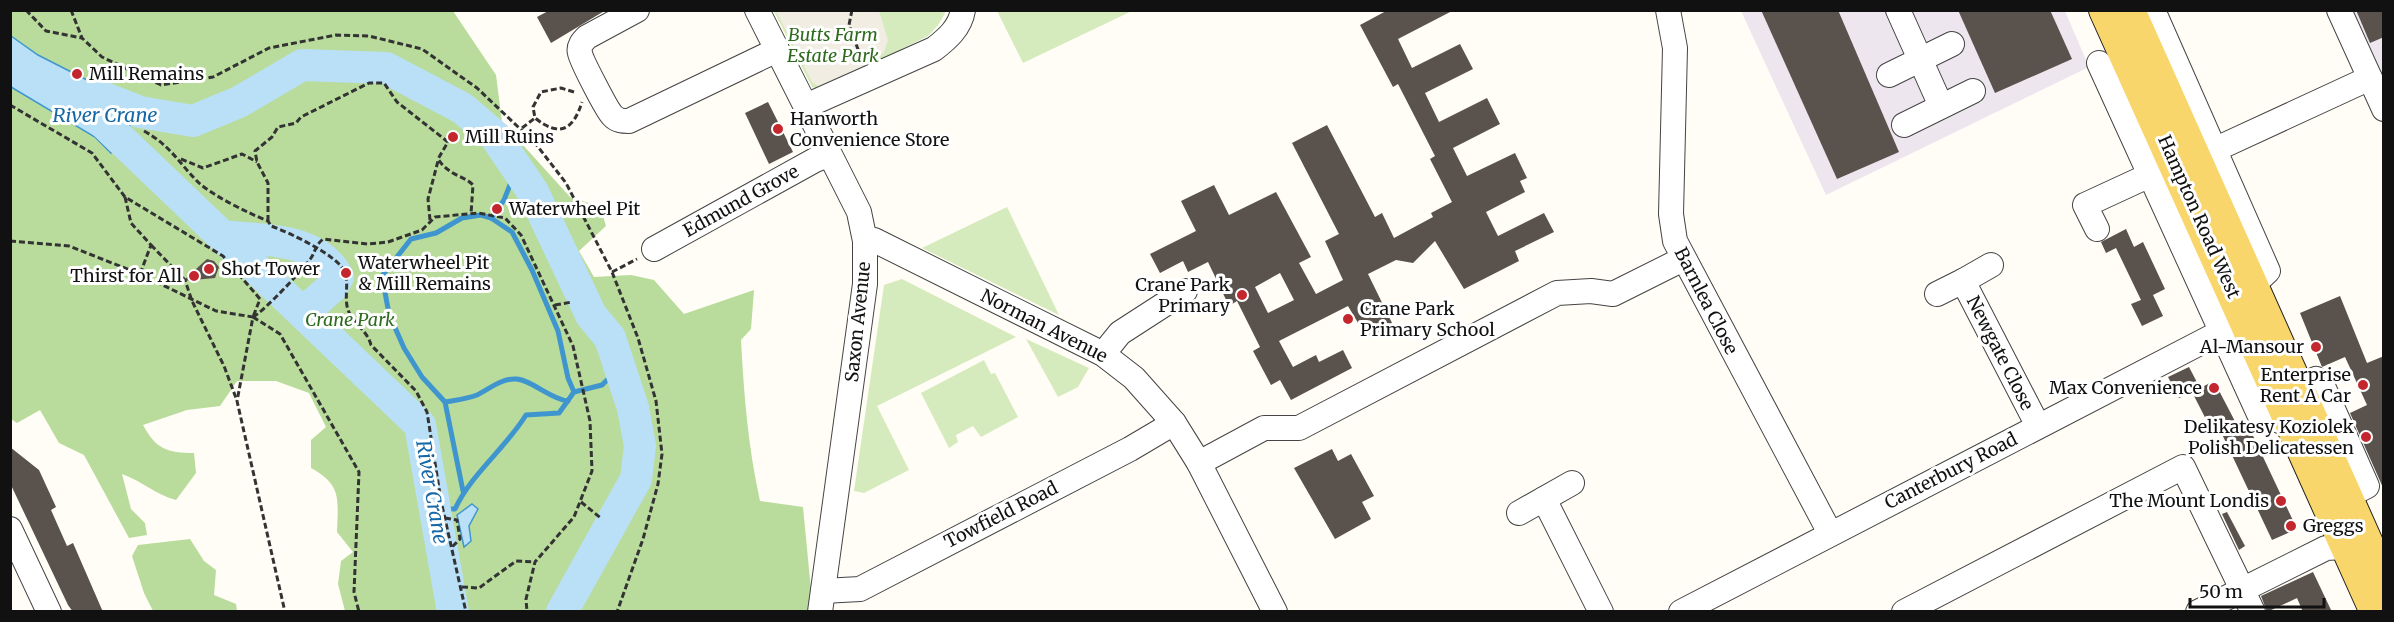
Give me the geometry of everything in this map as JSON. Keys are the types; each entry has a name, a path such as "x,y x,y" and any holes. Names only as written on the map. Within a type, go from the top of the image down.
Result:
{"main road":[{"name":"Hampton Road West","path":"2104,10 2291,425 2384,579"},
{"name":"Hampton Road West","path":"2130,10 2232,294 2298,387 2366,546 2375,612"}],"street":[{"path":"637,10 587,37 581,43 579,52 612,115 620,120 629,121 777,50"},
{"name":"Saxon Avenue","path":"757,10 828,155 859,212 865,241 865,285 822,601"},
{"path":"806,106 933,49 949,37 961,19 963,10"},
{"name":"Barnlea Close","path":"1668,10 1676,48 1671,214 1675,241 1683,260 1830,533"},
{"path":"1898,10 1941,106"},
{"name":"Hampton Road West","path":"2153,10 2268,271 2232,294 2221,332 2259,414 2291,425"},
{"path":"2339,10 2384,109"},
{"path":"1889,75 1952,44"},
{"name":"Hampton Road West","path":"2099,63 2150,175 2232,294"},
{"path":"2214,150 2370,78"},
{"path":"1904,125 1973,91"},
{"name":"Edmund Grove","path":"654,249 828,155"},
{"path":"2097,229 2085,205 2150,175"},
{"name":"Norman Avenue","path":"865,241 874,240 1103,354 1134,378 1174,423 1199,463 1269,609"},
{"path":"1199,463 1264,428 1299,428 1557,293 1592,291 1613,294 1683,260"},
{"name":"Newgate Close","path":"1937,294 1991,265"},
{"name":"Newgate Close","path":"1963,281 2038,426"},
{"path":"1103,354 1120,333 1185,291"},
{"name":"Canterbury Road","path":"1681,612 2221,332"},
{"name":"Towfield Road","path":"822,601 860,588 1130,449 1174,423"},
{"path":"1904,612 2183,467 2248,601"},
{"path":"1519,513 1572,483"},
{"path":"1544,499 1601,612"},
{"path":"10,529 49,612"},
{"path":"2198,612 2248,601 2326,548 2366,546"}],"path":[{"path":"26,10 46,32 82,38"},
{"path":"71,10 82,38 102,57 160,86 213,77 269,48 336,35 369,36 422,49 477,88 522,128 566,183 612,272 638,338 656,401 662,454 658,484 643,539 617,612"},
{"path":"852,10 849,26 866,70"},
{"path":"253,317 262,312 277,293 312,258 315,247 323,239 368,244 388,242 428,226 430,220 428,199 438,159 448,142 397,102 384,83 369,83 301,117 296,123 278,127 272,137 255,151 257,162 268,183 268,221"},
{"path":"561,88 584,95 578,114 564,129 555,130 535,118 532,107 541,92 561,88"},
{"path":"10,105 92,153 125,197 223,256 260,300 253,317 237,401"},
{"path":"522,128 535,118"},
{"path":"144,131 164,142 197,181 223,201 233,203 268,221 271,226 315,247 340,265 345,273 346,299 350,314 365,331 376,351 416,391 427,412 445,518 466,612"},
{"path":"179,159 203,168 242,154 257,162"},
{"path":"438,159 457,178 470,181 473,185 471,214"},
{"path":"125,197 131,223 185,280 192,301 224,366 237,401 285,612"},
{"path":"430,220 446,215 487,214 512,223 521,235 555,305 573,346 584,386 590,421 592,471 581,502 566,529 535,562 526,599 527,612"},
{"path":"10,241 69,246 140,274 192,301 233,316 253,317 279,334 359,471 354,592 358,612"},
{"path":"140,274 151,245"},
{"path":"612,272 654,249"},
{"path":"555,305 572,302"},
{"path":"581,502 602,519"},
{"path":"445,518 457,520 460,539 452,547"},
{"path":"462,586 479,588 516,561 535,562"}],"shaded area":[{"name":"Butts Farm Estate Park","path":"776,11 879,11 888,40 884,52 866,67 820,87 812,82"},
{"path":"1741,11 2065,11 2089,67 1826,195"},
{"path":"2346,11 2383,11 2383,91"}],"green space":[{"name":"Crane Park","path":"11,11 453,11 496,75 502,122 571,198 600,206 606,226 579,251 594,277 631,275 654,280 684,314 754,290 751,329 741,340 752,461 760,501 803,507 813,611 345,611 338,584 341,561 353,552 337,532 337,502 333,487 321,474 311,468 311,440 326,427 309,393 276,381 237,381 220,406 187,410 143,425 153,440 163,448 176,452 194,453 196,473 176,500 122,474 131,509 145,523 147,535 129,538 84,455 59,443 40,410 17,423 11,419"},
{"name":"Butts Farm Estate Park","path":"774,11 946,11 939,24 928,36 820,90 812,87"},
{"path":"997,11 1132,11 1023,63"},
{"path":"1007,207 1059,315 922,248"},
{"path":"902,279 1016,337 877,406 909,470 864,493 854,491 884,285"},
{"path":"1026,339 1089,368 1078,387 1058,397"},
{"path":"984,360 991,374 995,373 1018,417 981,437 973,426 956,435 958,442 949,448 921,393"},
{"path":"190,539 204,561 216,570 214,595 236,604 237,611 153,611 144,593 132,556 138,545"}],"water":[{"name":"River Crane","path":"11,36 38,55 142,108 111,153 95,137 11,87"},
{"path":"472,504 478,509 469,526 471,541 464,547 457,515"}],"building":[{"path":"550,10 606,10 551,43 537,17"},
{"path":"1388,10 1454,10 1398,39 1412,68 1460,44 1473,69 1425,93 1439,122 1487,98 1500,124 1453,148 1467,176 1515,153 1527,178 1520,181 1525,192 1486,212 1498,236 1544,213 1554,232 1515,251 1519,261 1464,289 1435,241 1413,263 1396,260 1368,274 1393,325 1367,338 1348,306 1279,341 1293,367 1316,355 1319,362 1343,350 1352,368 1291,400 1280,380 1271,385 1253,351 1260,347 1237,301 1229,306 1208,262 1188,272 1183,261 1160,273 1150,254 1196,231 1181,201 1214,185 1229,215 1276,192 1311,257 1299,263 1316,294 1343,280 1325,241 1339,234 1292,143 1327,125 1375,217 1382,213 1394,238 1433,217 1431,213 1452,202 1430,159 1435,156 1398,84 1393,87 1360,25","holes":["1280,273 1294,300 1268,313 1255,287"]},
{"path":"1761,10 1838,10 1899,152 1837,179"},
{"path":"1958,10 2050,10 2072,59 1995,93"},
{"path":"2356,10 2384,10 2384,37 2370,43"},
{"path":"768,102 793,152 769,164 745,113"},
{"path":"2126,229 2134,247 2143,242 2165,289 2153,295 2163,316 2142,326 2131,304 2141,300 2116,248 2106,253 2101,242"},
{"name":"Shot Tower","path":"207,259 214,261 219,267 215,278 183,281"},
{"path":"2340,296 2367,363 2384,356 2384,490 2350,413 2367,405 2345,357 2322,367 2300,313"},
{"path":"2189,367 2200,388 2179,398 2168,377"},
{"path":"2214,381 2239,429 2248,425 2297,529 2272,540 2221,432 2214,435 2192,392"},
{"path":"10,447 39,470 56,507 51,510 67,546 73,543 103,612 73,612 68,605 10,483"},
{"path":"1332,449 1338,461 1351,454 1374,496 1362,502 1371,519 1335,539 1294,468"},
{"path":"2227,512 2245,546 2239,550 2222,514"},
{"path":"2313,572 2332,612 2303,612 2297,598 2267,612 2261,596"}],"waterway":[{"path":"99,96 140,112 193,121 239,102 302,65 386,68 462,108 495,136 533,192 591,315 610,338 633,408 640,446 636,479 562,612"},
{"name":"River Crane","path":"89,109 420,425 453,612"},
{"path":"463,491 445,402 422,377 404,348 389,314 382,276 411,239 436,233 462,218 481,215 491,218 504,200 517,167"},
{"path":"491,218 512,232 532,270 558,331 568,378 574,392"},
{"name":"River Crane","path":"222,236 287,243 316,254 328,264 338,277 332,287 303,313"},
{"path":"445,509 455,509 479,472 526,415 559,413 574,392 602,385 620,367"},
{"path":"445,402 477,395 511,379 522,380 561,400 568,401"}],"place":[{"name":"Mill Remains","path":"77,74"},
{"name":"Hanworth Convenience Store","path":"778,129"},
{"name":"Mill Ruins","path":"453,137"},
{"name":"Waterwheel Pit","path":"497,209"},
{"name":"Shot Tower","path":"209,269"},
{"name":"Waterwheel Pit & Mill Remains","path":"346,273"},
{"name":"Thirst for All","path":"194,276"},
{"name":"Crane Park Primary","path":"1242,295"},
{"name":"Crane Park Primary School","path":"1348,319"},
{"name":"Al-Mansour","path":"2316,347"},
{"name":"Enterprise Rent A Car","path":"2363,385"},
{"name":"Max Convenience","path":"2214,388"},
{"name":"Delikatesy Koziolek Polish Delicatessen","path":"2366,437"},
{"name":"The Mount Londis","path":"2281,501"},
{"name":"Greggs","path":"2291,526"}]}
